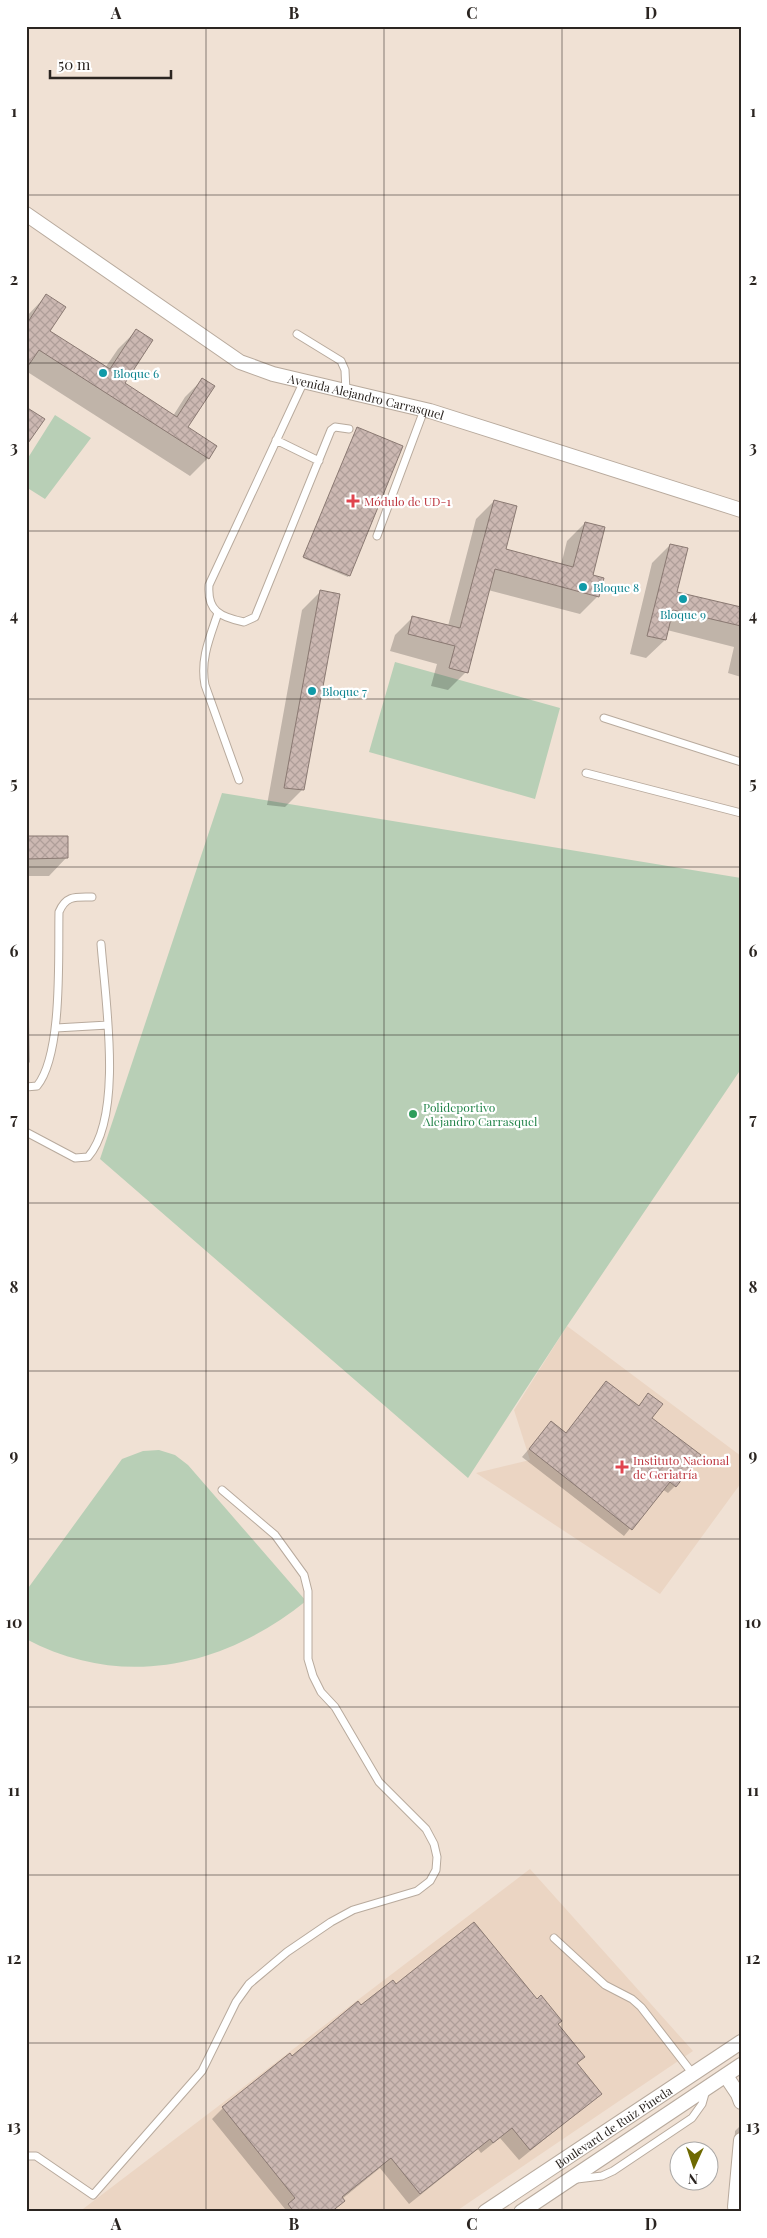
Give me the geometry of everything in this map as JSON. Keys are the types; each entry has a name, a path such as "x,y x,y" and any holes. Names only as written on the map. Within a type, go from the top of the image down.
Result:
{"street":[{"name":"Avenida Alejandro Carrasquel","path":"26,214 240,362 273,374 424,410 741,510"},
{"name":"Boulevard de Ruiz Pineda","path":"485,2212 741,2042"},
{"name":"Boulevard de Ruiz Pineda","path":"521,2212 741,2065"},
{"path":"726,2076 741,2102"},
{"path":"735,2207 741,2140"}],"lane":[{"path":"297,334 341,361 345,370 346,392"},
{"path":"304,381 208,585 208,599 211,606 218,613 244,622 255,617 331,430 335,426 349,429"},
{"path":"377,536 424,410"},
{"path":"276,440 318,461"},
{"path":"218,613 203,660 202,671 205,685 239,780"},
{"path":"604,718 741,762"},
{"path":"586,773 741,813"},
{"path":"26,1087 37,1086 44,1078 56,1028 59,912 63,902 70,897 92,897"},
{"path":"26,1132 75,1158 88,1158 95,1150 106,1112 110,1077 108,1025 101,944"},
{"path":"56,1028 108,1025"},
{"path":"26,2156 36,2156 94,2195 202,2071 236,2002 249,1984 287,1952 331,1922 353,1910 418,1891 430,1881 436,1870 437,1857 434,1844 426,1829 389,1795 379,1782 335,1706 321,1692 313,1676 308,1659 308,1591 304,1575 275,1535 222,1490"},
{"path":"554,1938 605,1985 632,1998 693,2074"}],"shaded area":[{"name":"Instituto Nacional de Geriatría","path":"567,1326 741,1456 741,1483 660,1594 476,1473 530,1460 514,1410"},
{"path":"530,1869 693,2051 455,2212 79,2212"}],"green space":[{"path":"55,415 91,438 45,499 26,487 26,461"},
{"path":"395,662 560,708 535,799 369,752"},
{"name":"Polideportivo Alejandro Carrasquel","path":"222,793 741,878 741,1069 567,1326 468,1478 100,1159"},
{"path":"159,1450 175,1455 188,1465 306,1601 274,1624 241,1642 207,1655 172,1664 136,1667 99,1664 63,1655 26,1639 26,1591 122,1459 143,1451"}],"building":[{"name":"Bloque 6","path":"46,294 66,307 50,331 110,369 136,329 153,340 125,383 177,417 202,378 215,386 188,427 217,446 209,459 39,350 26,369 26,325"},
{"path":"26,407 45,419 26,446"},
{"name":"Módulo de UD-1","path":"357,427 403,446 350,576 303,557"},
{"name":"Bloque 8","path":"494,500 517,506 506,549 573,567 585,522 605,527 593,575 604,578 599,597 495,569 468,673 449,668 455,646 408,634 412,616 460,628"},
{"name":"Bloque 9","path":"670,544 688,548 677,592 741,607 741,626 673,610 666,640 647,636"},
{"name":"Bloque 7","path":"320,590 340,594 304,790 284,788"},
{"path":"26,836 68,836 68,858 26,859"},
{"path":"606,1381 639,1406 648,1393 663,1404 652,1418 701,1455 676,1487 670,1482 632,1530 529,1449 551,1421 566,1433"},
{"path":"474,1922 537,1999 541,1995 562,2021 558,2024 585,2057 577,2063 602,2094 530,2150 512,2128 493,2143 490,2139 420,2194 391,2158 342,2197 345,2201 331,2212 294,2212 288,2204 295,2198 222,2107 290,2053 292,2056 358,2001 361,2005 393,1980 396,1984"}],"place":[{"name":"Bloque 6","path":"103,373"},
{"name":"Módulo de UD-1","path":"353,501"},
{"name":"Bloque 8","path":"583,587"},
{"name":"Bloque 9","path":"683,599"},
{"name":"Bloque 7","path":"312,691"},
{"name":"Polideportivo Alejandro Carrasquel","path":"413,1114"},
{"name":"Instituto Nacional de Geriatría","path":"622,1467"}]}
